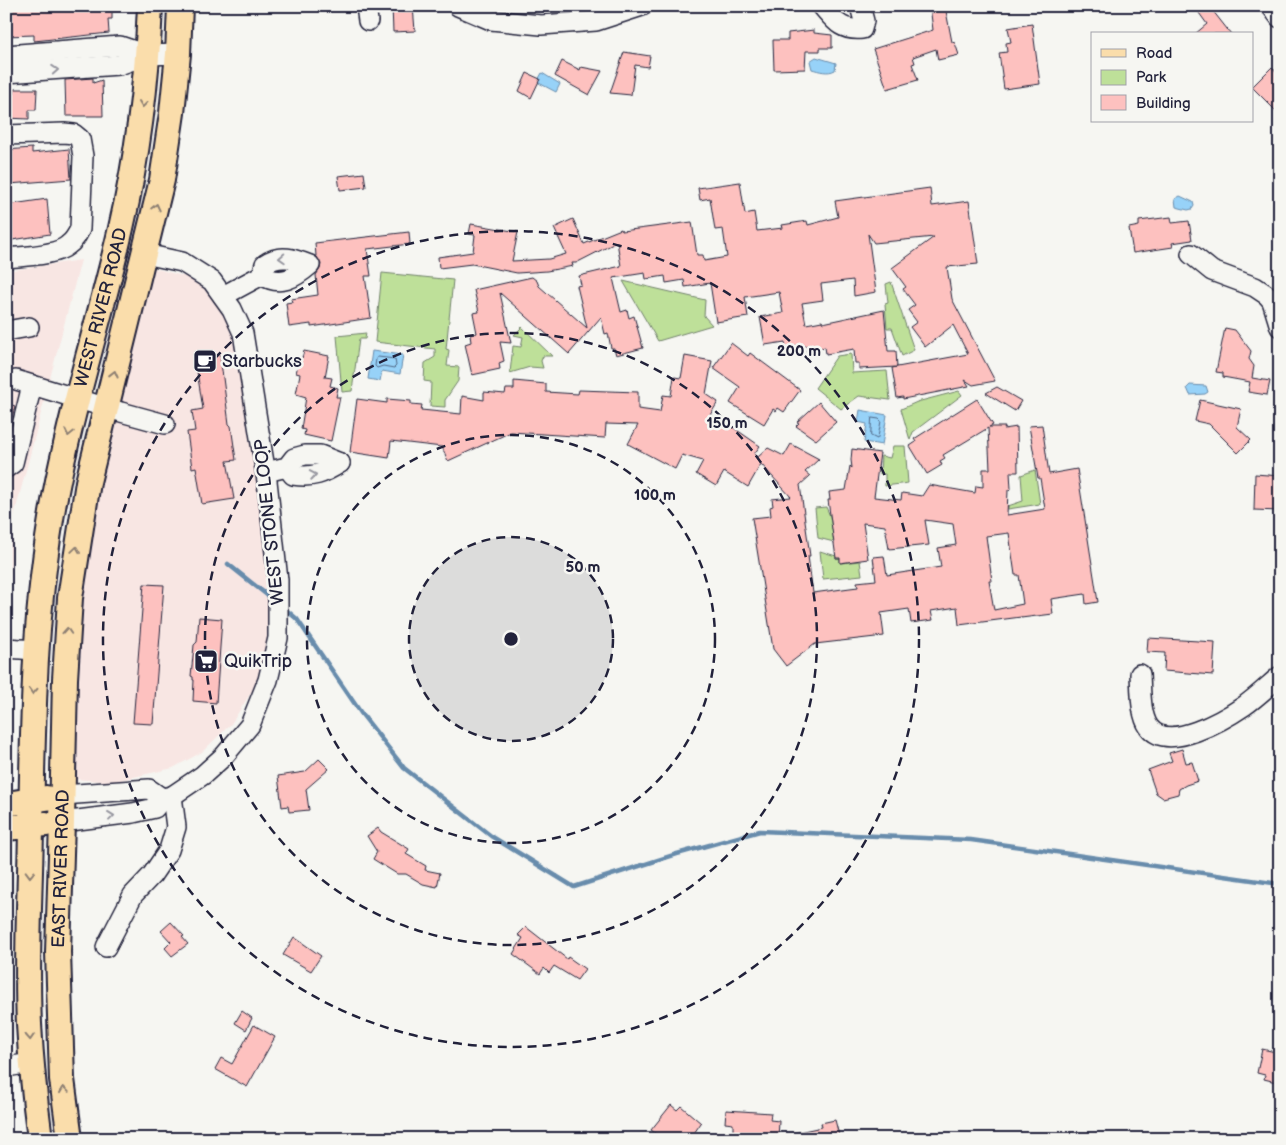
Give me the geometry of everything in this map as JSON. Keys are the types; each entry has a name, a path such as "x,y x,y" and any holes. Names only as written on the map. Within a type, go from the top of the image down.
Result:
{"main road":[{"name":"WEST RIVER ROAD","path":"39,608 56,489 130,185 140,123 150,6"},
{"name":"WEST RIVER ROAD","path":"70,598 84,500 156,209 168,147 178,54 180,6"},
{"name":"EAST RIVER ROAD","path":"70,598 64,678 58,952 62,1079 70,1139"},
{"name":"EAST RIVER ROAD","path":"39,608 35,650 29,976 32,1063 40,1139"},
{"path":"6,804 62,795"},
{"path":"6,828 62,822"}],"street":[{"path":"458,6 491,20 541,25 596,21 642,6"},
{"path":"829,10 838,24 853,29 862,28 864,21 860,6"},
{"path":"1270,6 1280,18"},
{"path":"6,55 120,46 147,55"},
{"path":"6,73 119,65 147,55 178,54"},
{"path":"6,135 74,134 81,143 83,156 80,229 75,238 68,246 58,251 6,258"},
{"name":"WEST STONE LOOP","path":"62,822 155,808 167,797 203,775 224,756 250,725 268,680 278,638 278,588 266,472 242,333 232,308 212,281 182,262 145,254"},
{"path":"1192,254 1212,271 1254,287 1266,295 1272,301 1280,327"},
{"path":"223,296 262,275"},
{"path":"6,331 29,327"},
{"path":"6,468 14,463 24,383 166,424"},
{"path":"266,472 287,467"},
{"path":"6,648 35,650"},
{"path":"1140,674 1145,718 1148,725 1157,734 1167,737 1192,733 1221,720 1244,706 1280,676"},
{"path":"62,795 149,789 167,797 176,828 169,850 152,875 133,895 106,947"},
{"path":"6,1067 32,1063"}],"shaded area":[{"path":"81,260 14,516 6,639 6,271"},
{"path":"154,268 190,278 212,295 229,322 240,364 268,550 271,618 270,648 254,688 231,724 202,752 173,768 112,782 74,779 76,653 88,548 103,468"}],"green space":[{"path":"382,273 453,280 446,349 449,350 447,366 459,367 458,381 445,400 445,407 430,406 431,382 424,381 425,363 435,357 435,349 375,342"},
{"path":"623,281 705,300 704,316 712,325 658,341"},
{"path":"891,282 914,350 902,356 892,328 887,328 885,304 888,303 886,284"},
{"path":"522,327 552,356 543,356 541,361 543,368 530,367 510,373 513,346 521,347 523,337 514,335"},
{"path":"366,333 365,339 359,339 352,391 342,392 337,336"},
{"path":"851,354 852,373 887,371 890,400 859,396 841,409 815,388 837,356"},
{"path":"959,391 962,395 913,432 910,440 901,409 917,402"},
{"path":"893,446 905,446 908,483 885,486 885,474 880,474 881,456 890,458"},
{"path":"1035,470 1040,504 1008,509 1008,506 1023,501 1021,475"},
{"path":"826,507 830,516 834,542 818,538 815,508"},
{"path":"820,551 840,558 840,563 860,561 862,575 823,579"}],"water":[{"path":"816,57 836,63 835,70 826,72 812,69 810,61"},
{"path":"542,73 560,84 556,92 537,82"},
{"path":"1180,196 1193,202 1194,206 1192,209 1176,207 1175,199"},
{"path":"372,351 403,355 400,374 382,371 380,381 368,379"},
{"path":"1190,385 1206,386 1208,392 1190,395 1187,388"},
{"path":"860,410 887,415 882,445 864,442 867,424 858,422"}],"building":[{"path":"6,6 112,6 112,19 108,19 109,33 34,41 34,35 6,36"},
{"path":"392,6 413,6 415,31 393,32"},
{"path":"930,6 945,6 952,42 955,43 959,55 938,60 936,49 913,57 915,63 912,64 918,80 887,89 873,49 933,30"},
{"path":"1194,6 1209,6 1229,32 1197,32 1207,24"},
{"path":"1032,24 1040,84 1004,89 999,53 1007,52 1006,43 1011,42 1008,28"},
{"path":"814,30 814,33 832,35 832,48 820,48 820,51 806,51 805,69 774,70 773,40 788,40 788,33"},
{"path":"624,52 650,56 648,67 635,65 631,95 610,93"},
{"path":"562,61 580,70 581,67 602,71 589,95 555,76"},
{"path":"1272,67 1280,76 1280,115 1254,89 1254,85"},
{"path":"527,73 540,79 531,98 519,91"},
{"path":"93,78 93,83 102,80 103,116 66,116 65,80"},
{"path":"14,89 37,89 36,110 29,110 29,119 6,118 7,93 13,94"},
{"path":"32,148 32,153 69,149 71,179 9,184 6,150"},
{"path":"364,173 366,187 340,190 338,176"},
{"path":"740,182 745,214 754,212 757,231 783,228 782,225 807,221 808,225 838,217 835,201 930,188 932,206 969,201 978,264 947,267 952,299 995,381 973,385 965,380 969,386 903,399 903,397 897,398 892,368 968,354 953,325 925,347 910,327 917,322 908,310 915,305 903,289 906,287 892,268 934,237 874,243 868,234 876,292 854,296 853,280 821,284 823,300 802,303 806,324 822,321 823,323 884,310 888,351 896,351 897,367 859,369 859,363 855,363 854,349 826,354 825,347 806,351 810,345 786,350 785,342 765,345 760,317 783,313 779,292 745,297 748,317 716,322 710,283 685,287 684,280 666,283 665,276 646,279 645,273 613,278 621,312 627,310 629,318 634,316 643,348 616,355 614,348 611,348 608,333 605,334 601,317 569,354 500,293 511,343 500,342 504,361 499,363 500,369 472,375 465,344 471,342 470,335 477,333 473,313 479,312 474,290 532,277 539,286 587,328 577,286 581,285 579,276 621,266 617,242 576,263 572,263 573,266 547,271 517,273 472,264 439,268 438,257 473,252 475,235 469,234 471,224 518,232 512,261 549,259 566,254 554,228 573,219 584,244 621,229 622,231 692,222 697,255 703,255 704,261 727,257 723,229 715,230 710,198 700,200 698,188"},
{"path":"47,199 50,234 6,241 6,205"},
{"path":"1171,217 1172,223 1189,221 1192,240 1172,243 1173,247 1133,253 1129,228 1139,226 1139,221"},
{"path":"409,232 410,244 367,249 371,276 365,276 371,318 311,327 311,324 289,327 286,303 292,302 291,299 318,295 316,275 321,264 316,256 315,243"},
{"path":"1225,328 1235,330 1251,351 1249,359 1254,366 1252,378 1270,381 1267,395 1248,392 1250,382 1223,377 1223,373 1216,372"},
{"path":"731,343 748,356 750,353 800,390 784,412 778,408 776,411 773,409 764,424 730,403 740,387 713,368"},
{"path":"304,351 329,356 325,377 332,378 330,386 338,388 336,397 340,397 331,441 304,435 305,430 301,429 306,397 296,394 300,374 296,373 300,357 302,358"},
{"path":"220,355 236,460 227,461 234,499 202,504 196,467 192,468 187,432 195,431 192,411 203,409 195,359"},
{"path":"685,356 712,361 706,394 718,402 710,415 734,428 760,446 754,454 758,457 768,448 784,456 791,444 819,459 805,472 810,476 800,485 813,593 858,587 857,582 876,580 873,557 884,556 887,575 941,567 938,548 956,545 953,524 925,520 929,545 889,549 885,526 863,523 868,559 840,563 840,558 836,558 828,500 830,500 829,492 846,490 850,466 852,468 852,449 880,453 874,497 901,500 902,493 922,496 929,485 975,493 976,486 983,487 983,469 990,469 988,428 943,455 945,458 940,461 942,465 927,474 910,446 916,442 914,439 977,399 993,425 989,427 1005,427 1004,429 1017,427 1018,472 1010,472 1011,489 1008,490 1007,515 1045,509 1029,426 1042,425 1049,474 1077,469 1098,602 1086,604 1085,594 1051,599 1053,614 959,625 957,607 931,611 933,620 911,623 909,609 881,613 884,636 815,644 786,666 773,649 752,518 771,516 770,507 773,506 772,499 791,497 761,464 748,487 724,472 716,486 696,474 703,461 682,455 675,469 628,444 638,425 606,424 605,438 511,432 448,461 442,447 391,441 389,458 350,452 357,399 387,403 387,399 411,401 411,404 422,405 421,410 461,414 462,396 484,400 484,392 505,394 506,389 514,389 514,381 546,384 546,392 578,394 579,390 638,392 638,409 660,412 663,395 671,396 674,377 681,378","holes":["1009,533 1015,575 1019,575 1023,604 994,610 989,581 992,581 986,536"]},
{"path":"997,387 1021,401 1015,411 986,393"},
{"path":"1200,400 1241,409 1237,427 1251,440 1238,453 1209,424 1195,421"},
{"path":"819,402 836,422 816,440 796,426 799,423 797,422"},
{"path":"6,403 15,406 6,443"},
{"path":"1255,474 1280,476 1280,511 1254,510"},
{"path":"144,584 164,585 153,724 133,723"},
{"name":"QuikTrip","path":"199,617 222,619 216,703 193,701 194,680 191,676"},
{"path":"1148,638 1215,642 1213,675 1164,671 1165,653 1147,652"},
{"path":"1182,749 1186,763 1192,762 1198,781 1179,789 1178,794 1163,798 1156,793 1148,770 1172,761 1169,753"},
{"path":"319,759 329,769 306,789 309,810 289,812 288,806 282,807 278,776 305,772"},
{"path":"378,828 381,832 409,849 406,854 426,866 425,870 440,873 437,887 423,884 406,874 397,874 373,859 377,852 367,836"},
{"path":"171,922 184,936 182,937 188,944 172,956 165,948 171,942 161,931"},
{"path":"526,927 567,959 568,957 585,969 577,980 554,966 549,973 544,968 540,974 513,954 523,938 518,935"},
{"path":"294,937 321,956 311,971 283,955"},
{"path":"242,1011 252,1018 246,1030 235,1023"},
{"path":"254,1025 275,1037 247,1087 215,1069 221,1058 232,1064"},
{"path":"1262,1049 1280,1053 1280,1083 1264,1079 1265,1075 1257,1073"},
{"path":"671,1105 677,1110 681,1106 701,1123 690,1139 663,1139 651,1130"},
{"path":"726,1110 771,1113 770,1120 779,1121 778,1139 733,1139 733,1124 725,1123"},
{"path":"835,1120 840,1139 790,1139 789,1134 822,1127 821,1123"}],"waterway":[{"path":"228,564 272,599"},
{"path":"284,608 297,619 361,713 404,768 491,836 574,887 677,854 760,831 971,840 1280,884"}],"place":[{"name":"Starbucks","path":"205,361"},
{"name":"QuikTrip","path":"206,661"}]}
